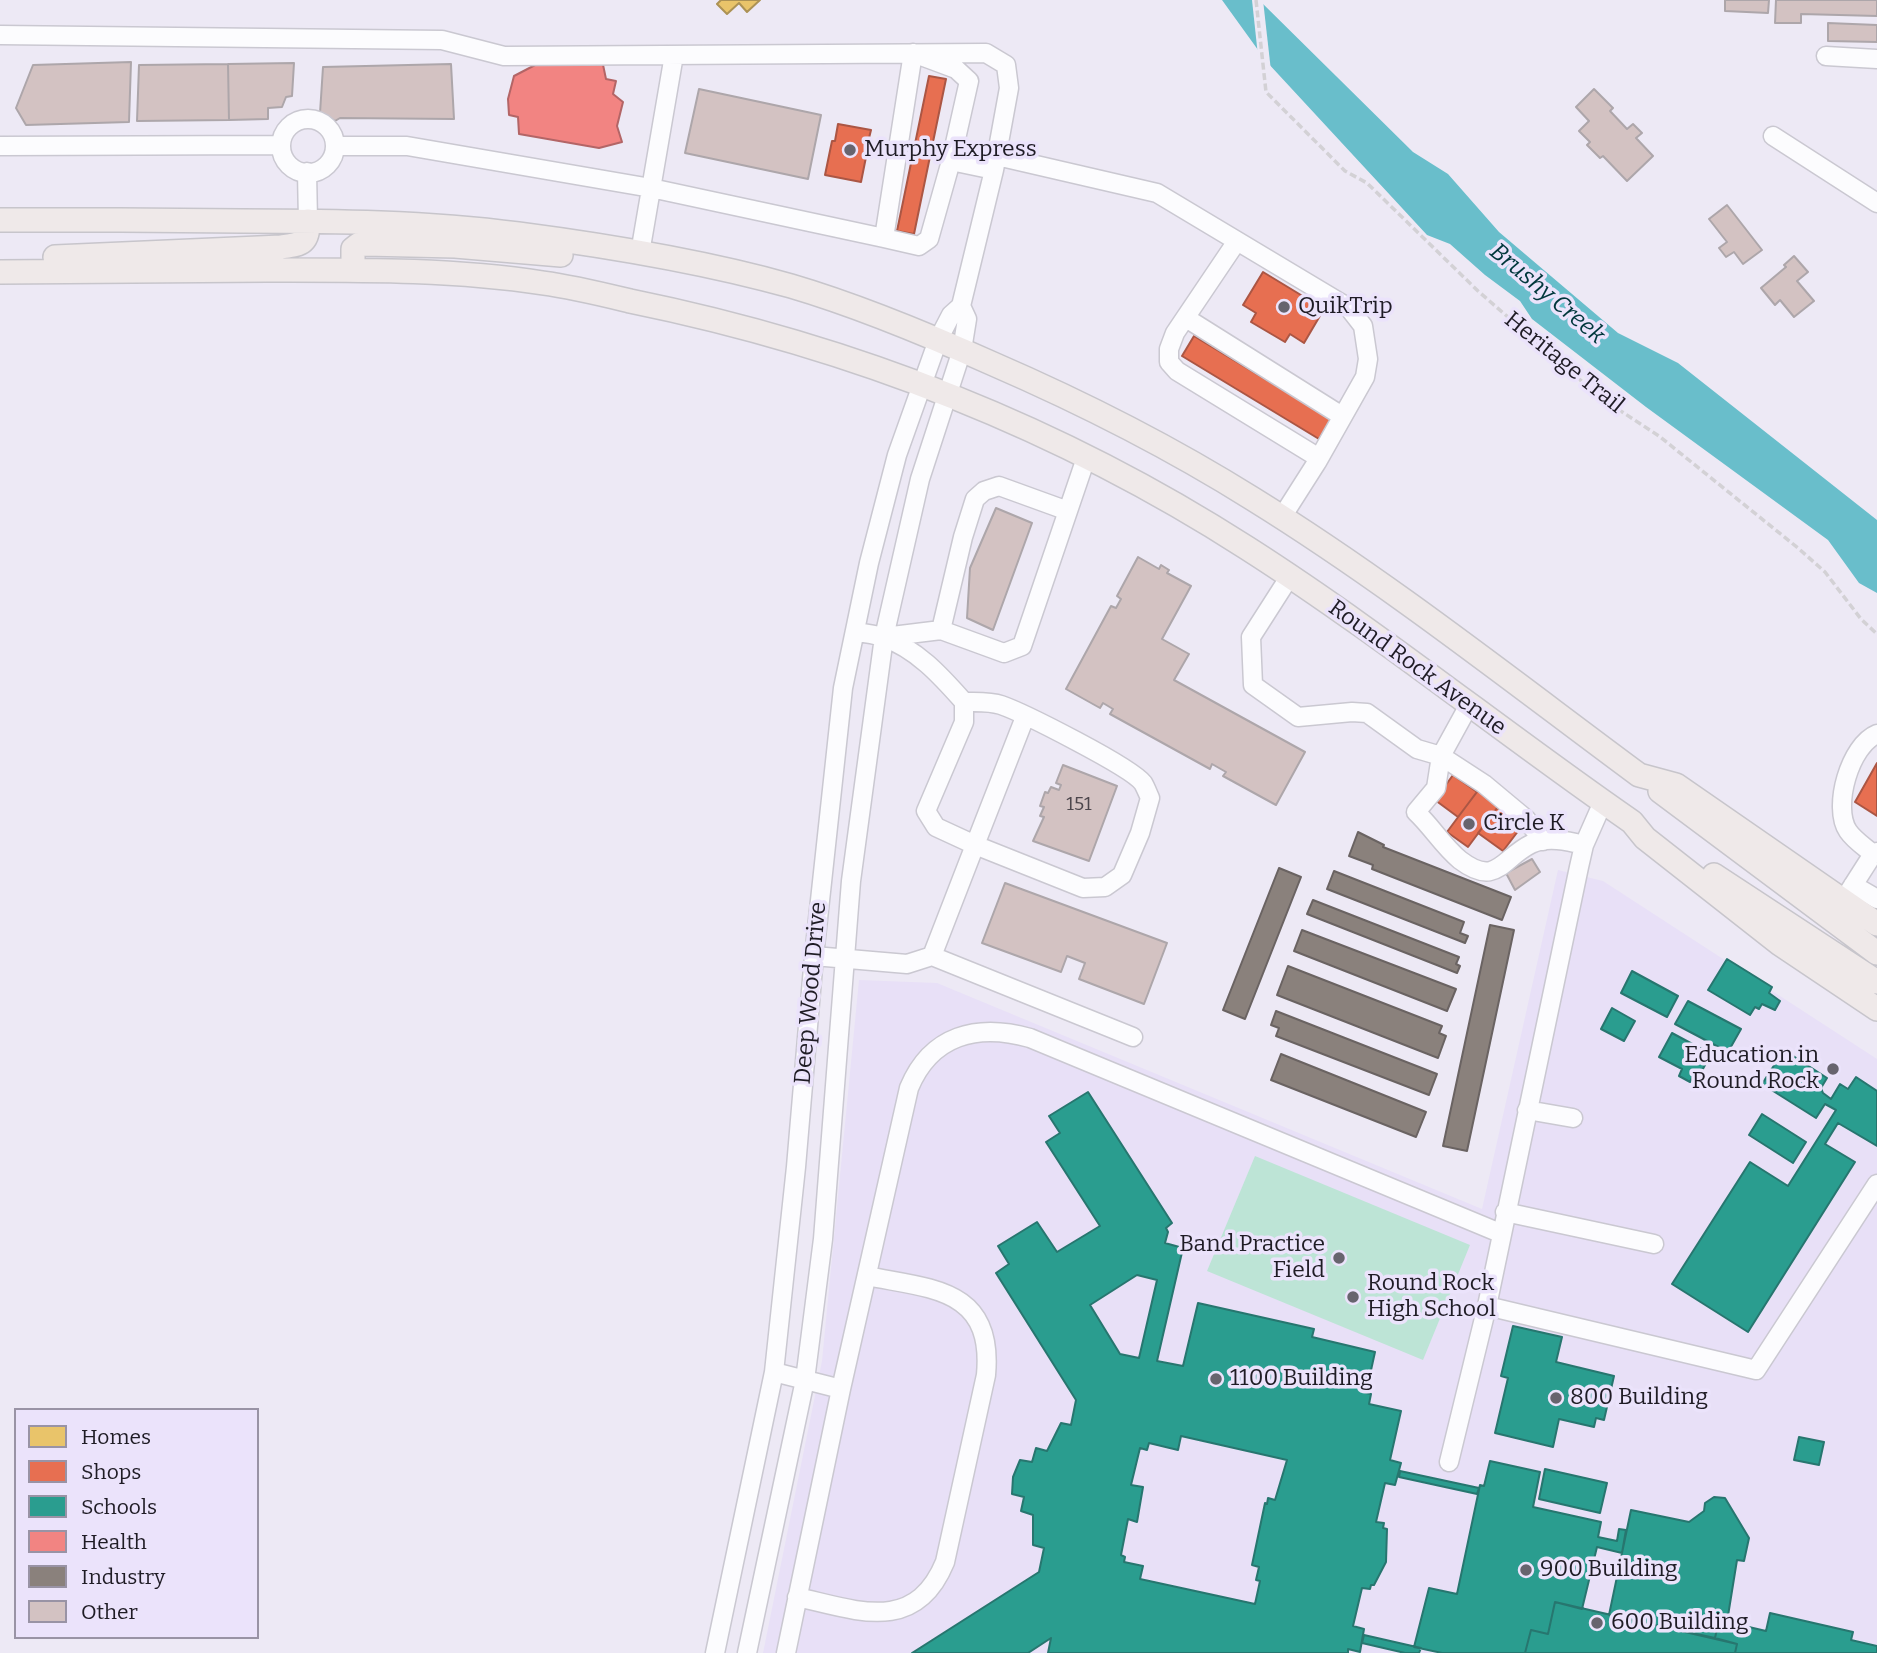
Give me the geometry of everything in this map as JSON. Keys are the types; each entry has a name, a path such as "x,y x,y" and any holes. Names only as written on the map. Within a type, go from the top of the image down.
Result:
{"main road":[{"name":"Round Rock Avenue","path":"0,220 309,221 446,226 640,253 790,286 855,307 1060,393 1211,474 1282,517 1639,775 1676,785 1773,850 1848,893 1877,924"},
{"path":"10,272 46,257 299,244 309,234 309,221"},
{"path":"353,270 354,249 365,244 455,246 564,255 593,245"},
{"name":"Round Rock Avenue","path":"10,272 353,270 490,277 583,290 755,329 839,354 947,394 1086,458 1208,524 1290,576 1632,822 1645,838 1780,944 1877,1009"},
{"path":"1639,775 1877,953"},
{"path":"1632,822 1877,982"}],"street":[{"path":"0,35 442,40 504,56 986,53 1006,65 1009,88 996,163 961,306"},
{"path":"335,146 407,146 651,188 919,246 929,239 951,161 969,81 956,69 913,53"},
{"path":"884,238 913,53"},
{"path":"640,253 674,55"},
{"path":"1826,56 1877,59"},
{"path":"308,119 317,120 330,130 335,146 328,163 321,169 307,172 294,169 287,163 281,145 286,130 292,124 308,119"},
{"path":"1773,136 1877,203"},
{"path":"0,146 281,145"},
{"path":"951,161 996,163 1157,193 1349,308 1363,326 1368,359 1365,377 1282,517"},
{"path":"307,172 309,221"},
{"path":"1237,241 1175,333 1169,349 1169,362 1177,371 1319,458"},
{"name":"Deep Wood Drive","path":"715,1653 774,1372 796,1167 814,956 842,701 869,563 897,455 938,340 951,314 961,306 967,319 962,350 920,478 884,637 851,881 823,1239 805,1380 747,1653"},
{"path":"1186,318 1342,416"},
{"path":"855,632 884,637 942,630 1004,653 1022,646 1086,458"},
{"path":"942,630 963,537 975,499 984,491 999,486 1068,511"},
{"path":"1290,576 1251,637 1253,685 1298,717 1367,713 1417,749 1441,756 1484,784 1526,819 1543,841"},
{"path":"884,637 921,659 964,702 964,722 926,811 936,827 1083,888 1105,887 1122,875 1140,833 1150,798 1143,783 1128,770 999,704 964,702"},
{"path":"1469,705 1441,756 1436,788 1416,812 1461,860 1483,871 1496,871 1532,843 1543,841 1584,845"},
{"path":"932,956 1025,717"},
{"path":"1877,734 1871,736 1858,753 1844,779 1841,807 1848,831 1875,853 1848,893 1877,899"},
{"path":"1449,1462 1487,1306 1500,1233 1584,845 1603,802"},
{"path":"814,956 907,964 932,956 1133,1037"},
{"path":"786,1653 841,1389 909,1088 928,1057 938,1048 961,1035 975,1032 1010,1032 1030,1038 1500,1233"},
{"path":"1527,1110 1573,1118"},
{"path":"1487,1306 1756,1370 1877,1184"},
{"path":"1506,1212 1654,1244"},
{"path":"797,1597 876,1613 897,1611 908,1607 935,1583 945,1562 986,1375 987,1348 982,1328 977,1317 965,1304 935,1290 867,1276"},
{"path":"774,1372 841,1389"}],"path":[{"name":"Heritage Trail","path":"1256,0 1266,92 1345,171 1367,183 1478,291 1601,398 1659,436 1798,548 1825,572 1861,619 1877,634"}],"shaded area":[{"name":"Round Rock High School","path":"1558,870 1603,881 1877,1059 1877,1653 763,1653 822,1361 859,980 937,983 1482,1209"}],"green space":[{"name":"Band Practice Field","path":"1255,1156 1470,1245 1423,1360 1207,1271"}],"water":[{"name":"Brushy Creek","path":"1222,0 1259,0 1413,152 1448,174 1499,232 1618,333 1678,363 1877,520 1877,593 1859,583 1828,540 1646,407 1532,319 1520,301 1450,244 1427,235 1266,61"}],"pier":[{"path":"1252,0 1263,0 1271,71 1258,56"}],"building: Homes":[{"path":"721,0 760,0 747,12 739,3 727,14 717,4"}],"building: Shops":[{"path":"929,76 946,79 914,234 897,231"},
{"name":"Murphy Express","path":"838,124 871,130 868,142 872,143 861,182 825,175"},
{"name":"QuikTrip","path":"1263,272 1324,309 1304,343 1290,334 1285,342 1251,322 1256,313 1243,305"},
{"name":"QuikTrip","path":"1194,336 1331,419 1319,439 1182,356"},
{"path":"1877,763 1877,816 1855,802"},
{"name":"Circle K","path":"1453,775 1477,792 1458,817 1435,800"},
{"name":"Circle K","path":"1479,789 1500,804 1468,847 1447,832"},
{"name":"Circle K","path":"1497,808 1522,826 1503,851 1478,833"}],"building: Schools":[{"path":"1727,959 1772,987 1769,993 1780,1001 1775,1010 1762,1004 1759,1009 1755,1007 1750,1015 1708,990"},
{"path":"1632,971 1678,996 1667,1017 1621,993"},
{"path":"1688,1001 1741,1029 1728,1052 1675,1024"},
{"path":"1612,1008 1635,1021 1624,1041 1601,1029"},
{"path":"1672,1033 1711,1054 1698,1078 1693,1075 1690,1082 1679,1076 1682,1069 1659,1057"},
{"path":"1784,1050 1827,1078 1821,1088 1831,1099 1840,1084 1848,1089 1856,1077 1877,1091 1877,1146 1838,1123 1825,1144 1855,1162 1748,1332 1672,1284 1750,1162 1788,1186 1836,1110 1825,1104 1816,1118 1762,1084"},
{"name":"1100 Building","path":"1088,1092 1172,1223 1166,1228 1168,1232 1165,1243 1183,1248 1157,1361 1183,1366 1198,1303 1314,1329 1312,1337 1375,1352 1366,1393 1371,1394 1369,1404 1401,1411 1390,1460 1401,1463 1395,1485 1385,1483 1376,1522 1384,1523 1383,1528 1387,1529 1386,1562 1374,1585 1371,1585 1370,1589 1362,1588 1353,1626 1364,1629 1360,1652 1348,1649 1348,1653 1048,1653 1051,1638 1028,1653 912,1653 1039,1572 1044,1548 1033,1545 1033,1515 1021,1511 1024,1497 1012,1494 1013,1477 1020,1460 1032,1462 1036,1448 1047,1451 1061,1423 1071,1425 1076,1400 996,1273 1009,1264 998,1246 1037,1222 1057,1252 1100,1226 1046,1142 1060,1133 1049,1116","holes":["1137,1275 1157,1280 1139,1358 1120,1354 1090,1305","1181,1436 1287,1460 1275,1500 1268,1498 1267,1504 1265,1503 1252,1565 1259,1567 1256,1580 1260,1581 1255,1604 1140,1579 1143,1566 1124,1562 1125,1557 1121,1555 1128,1519 1137,1522 1143,1487 1131,1485 1140,1448 1147,1450 1149,1443 1178,1450"]},
{"path":"1762,1114 1806,1142 1793,1163 1749,1135"},
{"name":"800 Building","path":"1513,1326 1562,1337 1556,1362 1614,1376 1604,1420 1596,1418 1594,1427 1559,1419 1553,1447 1495,1433 1508,1378 1501,1376"},
{"path":"1799,1437 1824,1442 1819,1465 1794,1460"},
{"name":"900 Building","path":"1490,1461 1540,1472 1533,1507 1601,1522 1598,1537 1617,1541 1619,1529 1626,1530 1622,1553 1597,1547 1582,1609 1555,1602 1548,1634 1531,1630 1525,1653 1442,1653 1414,1647 1429,1588 1457,1594 1480,1485 1484,1486"},
{"path":"1545,1469 1607,1483 1600,1513 1539,1499"},
{"path":"1400,1471 1479,1488 1477,1494 1399,1477"},
{"path":"1714,1497 1725,1498 1749,1538 1744,1561 1737,1560 1727,1622 1719,1620 1715,1638 1609,1615 1631,1510 1689,1522 1704,1511 1705,1503"},
{"name":"600 Building","path":"1555,1602 1737,1644 1735,1653 1525,1653 1531,1630 1548,1634"},
{"path":"1770,1613 1853,1632 1851,1640 1877,1646 1877,1653 1735,1653 1737,1644 1715,1638 1719,1620 1766,1631"},
{"path":"1364,1635 1421,1648 1419,1653 1405,1653 1362,1643"}],"building: Health":[{"path":"602,60 606,79 616,81 613,94 623,102 617,126 622,142 599,148 519,134 518,117 509,115 508,99 514,76 539,63"}],"building: Industry":[{"path":"1358,832 1384,845 1383,847 1511,897 1502,920 1372,869 1373,865 1349,856"},
{"path":"1279,868 1301,877 1245,1019 1223,1010"},
{"path":"1334,871 1464,922 1460,933 1468,936 1465,943 1327,889"},
{"path":"1313,900 1459,957 1456,964 1460,966 1457,973 1307,914"},
{"path":"1490,925 1514,930 1467,1151 1443,1146"},
{"path":"1302,930 1456,989 1447,1011 1294,951"},
{"path":"1288,966 1442,1026 1439,1033 1446,1036 1438,1058 1277,995"},
{"path":"1276,1011 1437,1074 1429,1095 1276,1036 1279,1028 1271,1025"},
{"path":"1281,1054 1426,1112 1416,1137 1271,1080"}],"building: Other":[{"path":"1725,0 1769,0 1768,13 1725,11"},
{"path":"1776,0 1877,0 1877,16 1801,14 1801,23 1775,23"},
{"path":"1828,23 1877,25 1877,42 1828,41"},
{"path":"131,62 129,122 26,125 16,108 33,65"},
{"path":"294,63 292,96 286,97 282,107 268,108 268,119 229,120 228,64"},
{"path":"228,64 229,120 137,121 139,65"},
{"path":"451,64 454,119 340,118 335,121 320,113 323,67"},
{"path":"699,89 821,115 808,179 685,153"},
{"path":"1594,89 1613,108 1610,111 1627,129 1633,124 1642,133 1636,138 1653,156 1627,181 1603,156 1600,158 1587,145 1590,142 1579,131 1589,121 1576,107"},
{"path":"1727,205 1762,250 1743,264 1734,252 1726,257 1719,248 1727,242 1709,219"},
{"path":"1794,256 1808,272 1797,281 1814,301 1794,317 1780,300 1775,305 1761,288 1786,267 1784,265"},
{"path":"996,508 1032,523 993,630 967,618 970,568"},
{"path":"1138,557 1159,569 1161,565 1169,570 1167,573 1191,586 1162,639 1189,654 1174,680 1305,752 1276,805 1223,776 1226,772 1212,764 1210,769 1110,714 1113,709 1103,703 1100,708 1066,689 1111,606 1116,608 1121,599 1117,596"},
{"path":"1063,765 1117,786 1089,861 1033,841 1044,817 1040,816 1044,807 1040,806 1045,792 1048,793 1051,787 1059,790 1061,785 1056,783"},
{"path":"1532,859 1540,872 1515,890 1506,873"},
{"path":"1005,883 1167,943 1144,1004 1079,979 1085,963 1067,956 1061,972 982,943"}],"place":[{"name":"Murphy Express","path":"850,150"},
{"name":"QuikTrip","path":"1284,307"},
{"name":"Circle K","path":"1469,824"},
{"name":"Education in Round Rock","path":"1833,1069"},
{"name":"Band Practice Field","path":"1339,1258"},
{"name":"Round Rock High School","path":"1353,1297"},
{"name":"1100 Building","path":"1216,1379"},
{"name":"800 Building","path":"1556,1398"},
{"name":"900 Building","path":"1526,1570"},
{"name":"600 Building","path":"1597,1623"}]}
